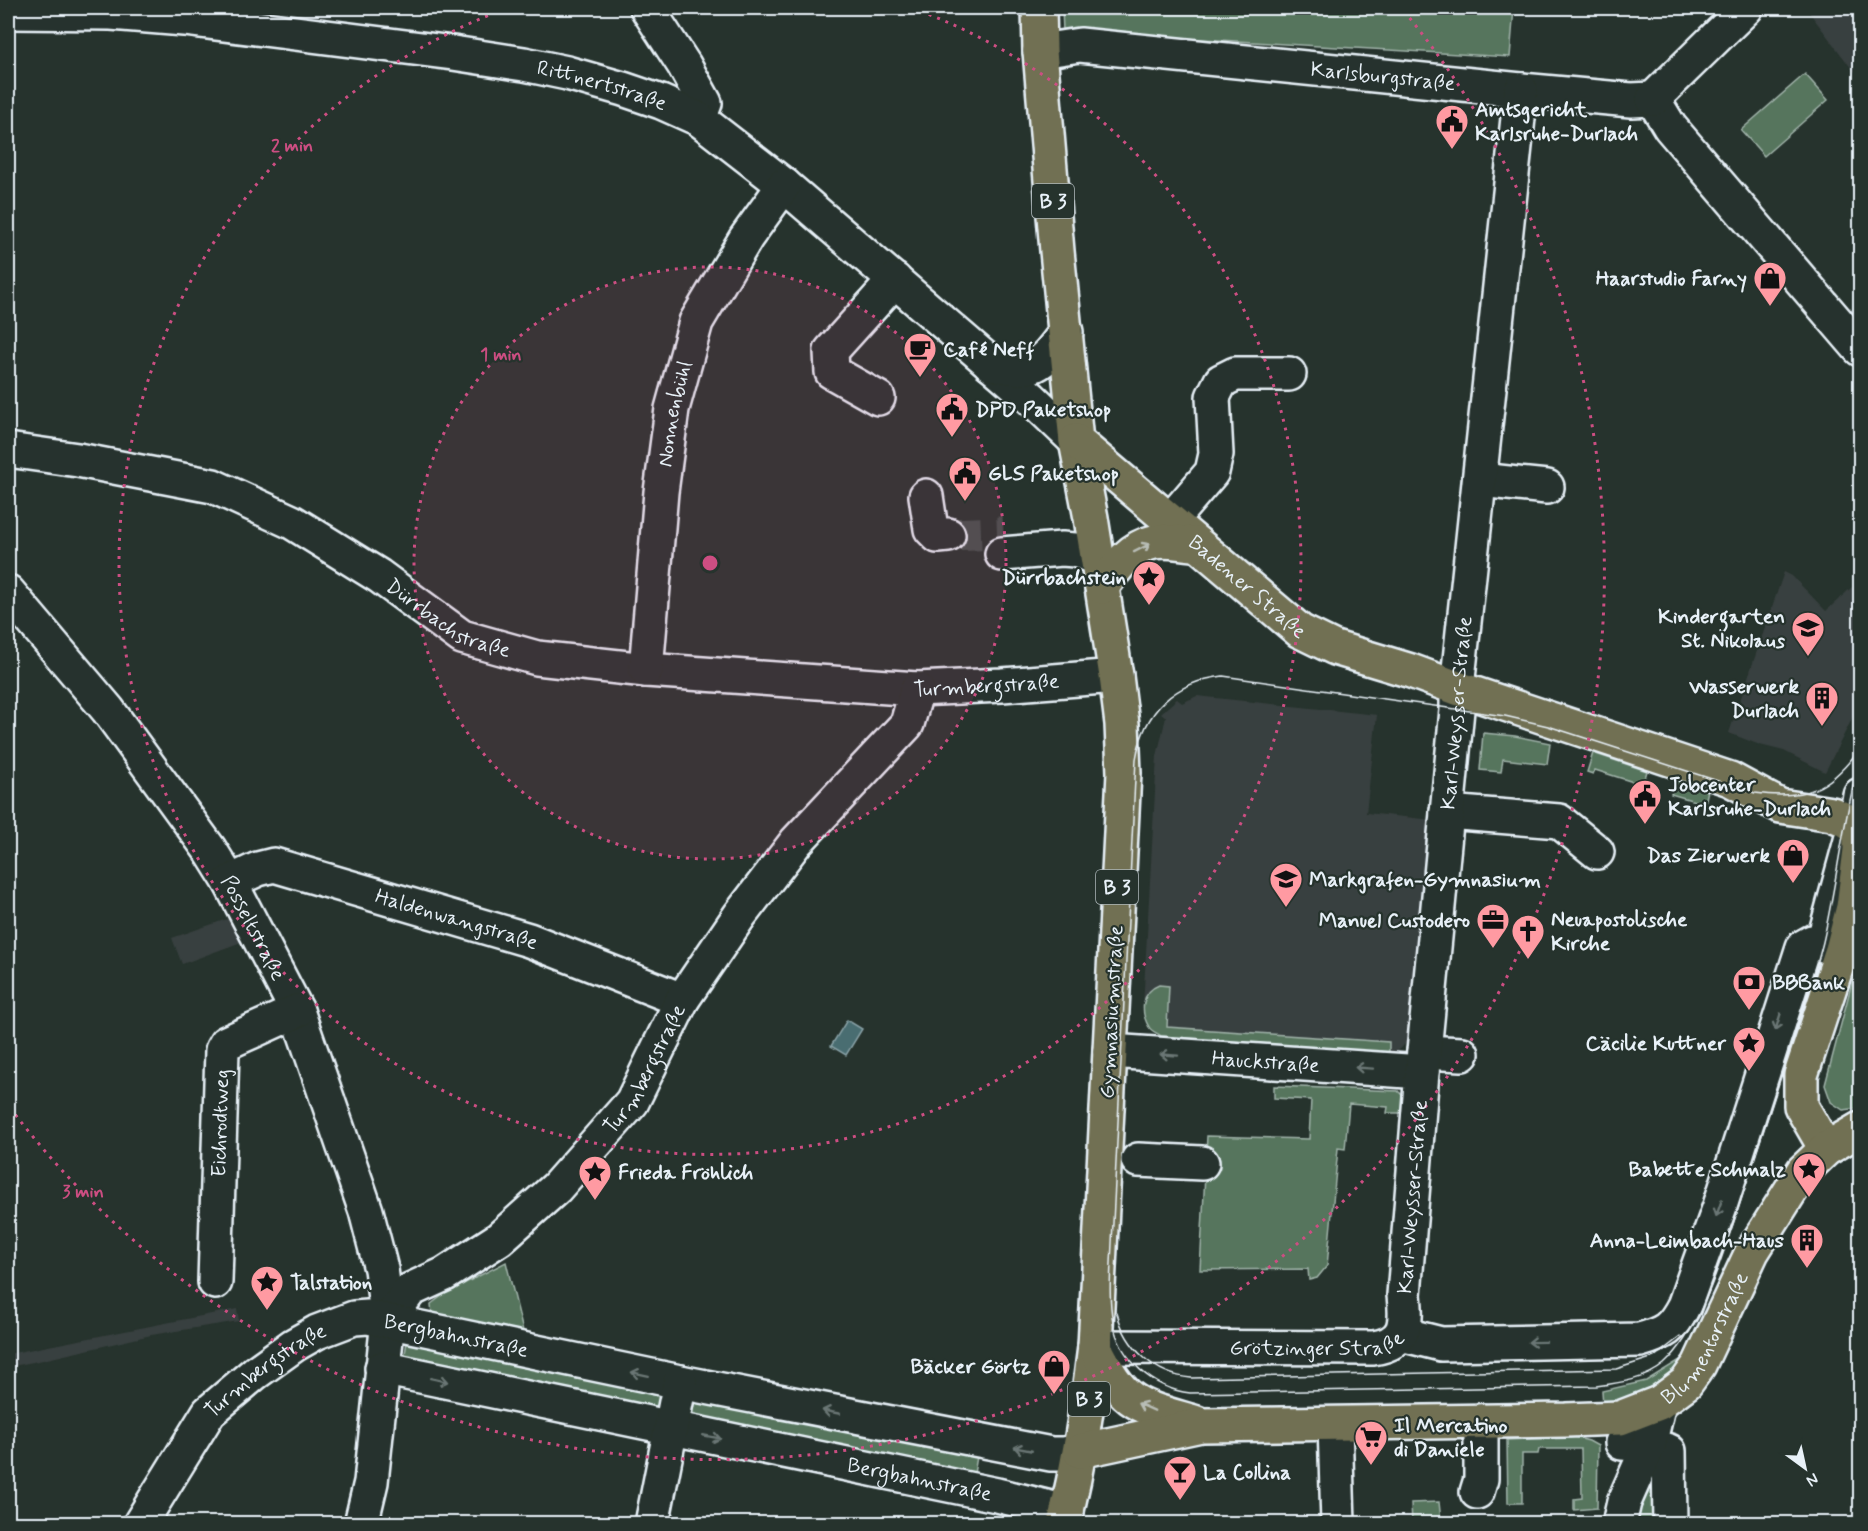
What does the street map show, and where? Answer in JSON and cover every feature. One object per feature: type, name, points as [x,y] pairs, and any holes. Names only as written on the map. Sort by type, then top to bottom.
[{"type":"main road","name":"B 3","points":[[1040,8],[1040,51],[1076,441]]},
{"type":"main road","name":"Badener Straße","points":[[1076,441],[1300,631],[1335,648],[1412,671],[1730,779],[1780,806],[1832,814],[1855,826]]},
{"type":"main road","name":"Gymnasiumstraße","points":[[1065,1518],[1080,1451],[1095,1347],[1124,773],[1122,724],[1116,676],[1076,441]]},
{"type":"main road","points":[[1098,563],[1122,560],[1155,542],[1197,544]]},
{"type":"main road","points":[[1826,1149],[1801,1106],[1801,1075],[1833,947],[1853,907],[1860,850],[1860,837],[1855,826]]},
{"type":"main road","name":"Blumentorstraße","points":[[1630,1436],[1659,1402],[1686,1383],[1699,1365],[1752,1252],[1803,1171],[1826,1149],[1860,1130]]},
{"type":"main road","points":[[1095,1347],[1116,1386],[1129,1398],[1144,1407],[1201,1425]]},
{"type":"main road","points":[[1080,1451],[1201,1425],[1481,1421],[1630,1436]]},
{"type":"street","points":[[647,8],[684,65],[705,103],[699,119]]},
{"type":"street","points":[[1746,8],[1653,99],[1670,127],[1860,349]]},
{"type":"street","name":"Rittnertstraße","points":[[8,12],[111,13],[184,19],[524,64],[623,89],[661,102],[699,119],[784,185],[990,363],[1076,441]]},
{"type":"street","name":"Karlsburgstraße","points":[[1040,51],[1080,45],[1521,90],[1631,100],[1653,99]]},
{"type":"street","name":"Karl-Weysser-Straße","points":[[1401,1334],[1407,1314],[1404,1295],[1457,688],[1521,90]]},
{"type":"street","name":"Nonnenbühl","points":[[646,670],[661,492],[672,409],[696,322],[746,238],[784,185]]},
{"type":"street","points":[[878,398],[832,372],[831,351],[895,280]]},
{"type":"street","points":[[990,363],[1020,369],[1030,367],[1041,362],[1066,332]]},
{"type":"street","points":[[1170,521],[1212,472],[1216,454],[1213,397],[1221,381],[1235,374],[1289,374]]},
{"type":"street","name":"Dürrbachstraße","points":[[8,450],[78,460],[213,486],[292,522],[379,576],[462,637],[537,658],[646,670],[917,689]]},
{"type":"street","points":[[1480,480],[1547,487]]},
{"type":"street","points":[[926,496],[932,529],[938,536],[948,535]]},
{"type":"street","points":[[1050,531],[1072,533],[1098,563],[1075,550],[1002,543],[1050,531]]},
{"type":"street","name":"Posseltstraße","points":[[8,592],[108,710],[210,850],[230,882],[297,1011],[366,1211],[381,1269],[388,1320]]},
{"type":"street","name":"Turmbergstraße","points":[[140,1524],[208,1412],[255,1373],[294,1345],[317,1332],[354,1318],[368,1317],[388,1320],[410,1290],[445,1274],[499,1239],[556,1188],[632,1102],[682,1000],[740,915],[796,842],[907,724],[917,689],[1116,676]]},
{"type":"street","points":[[1855,826],[1860,795]]},
{"type":"street","points":[[1447,812],[1559,821],[1596,852]]},
{"type":"street","name":"Haldenwangstraße","points":[[230,882],[273,865],[529,940],[682,1000]]},
{"type":"street","name":"Grötzinger Straße","points":[[1095,1347],[1373,1348],[1384,1346],[1401,1334],[1441,1344],[1640,1340],[1667,1331],[1677,1321],[1684,1306],[1720,1206],[1796,962],[1803,947],[1812,942],[1833,947]]},
{"type":"street","name":"Eichrodtweg","points":[[215,1282],[222,1050],[226,1043],[297,1011]]},
{"type":"street","name":"Hauckstraße","points":[[1110,1051],[1423,1062],[1462,1054]]},
{"type":"street","points":[[1138,1160],[1202,1163]]},
{"type":"street","points":[[1101,1238],[1111,1277]]},
{"type":"street","name":"Bergbahnstraße","points":[[1065,1518],[997,1495],[382,1368],[388,1320],[680,1382],[1051,1454],[1080,1451]]},
{"type":"street","points":[[361,1524],[371,1482],[382,1368]]},
{"type":"street","points":[[652,1524],[680,1382]]},
{"type":"street","points":[[1478,1492],[1481,1479],[1481,1421]]},
{"type":"street","points":[[1335,1424],[1338,1524]]},
{"type":"street","points":[[1622,1513],[1630,1436],[1670,1451],[1670,1524]]},
{"type":"shaded area","points":[[1806,8],[1860,8],[1860,78],[1849,65]]},
{"type":"shaded area","name":"Kindergarten St. Nikolaus","points":[[1784,572],[1792,576],[1826,611],[1852,587],[1860,595],[1860,703],[1825,772],[1784,751],[1729,733]]},
{"type":"shaded area","name":"Markgrafen-Gymnasium","points":[[1197,696],[1377,715],[1366,813],[1433,820],[1406,1043],[1397,1052],[1161,1036],[1149,1028],[1143,1007],[1157,756],[1166,717],[1161,713],[1177,699],[1182,703]]},
{"type":"shaded area","points":[[230,918],[244,941],[182,964],[172,938]]},
{"type":"shaded area","points":[[237,1309],[239,1321],[151,1335],[8,1367],[8,1354]]},
{"type":"green space","points":[[1062,8],[1514,8],[1510,57],[1063,31]]},
{"type":"green space","points":[[1805,74],[1828,100],[1764,156],[1741,130]]},
{"type":"green space","points":[[1483,733],[1550,743],[1547,764],[1503,759],[1501,772],[1480,770]]},
{"type":"green space","points":[[1593,753],[1647,771],[1643,785],[1595,770],[1593,774],[1587,772]]},
{"type":"green space","points":[[1677,781],[1708,790],[1705,804],[1671,794]]},
{"type":"green space","points":[[1860,952],[1860,1108],[1843,1110],[1831,1102],[1825,1085]]},
{"type":"green space","points":[[1159,985],[1169,986],[1167,1027],[1389,1042],[1389,1053],[1161,1036],[1149,1027],[1143,1009],[1149,992]]},
{"type":"green space","points":[[1274,1086],[1398,1091],[1403,1096],[1401,1113],[1387,1113],[1388,1107],[1349,1104],[1345,1149],[1338,1148],[1327,1266],[1317,1278],[1309,1280],[1308,1269],[1200,1270],[1207,1136],[1309,1139],[1311,1100],[1274,1098]]},
{"type":"green space","points":[[506,1262],[523,1331],[432,1314],[431,1304],[446,1293]]},
{"type":"green space","points":[[408,1337],[661,1391],[661,1411],[403,1364]]},
{"type":"green space","points":[[1683,1358],[1682,1363],[1674,1371],[1656,1385],[1625,1399],[1603,1404],[1602,1391],[1646,1381]]},
{"type":"green space","points":[[691,1397],[978,1451],[973,1479],[693,1423],[684,1405]]},
{"type":"green space","points":[[1574,1437],[1598,1446],[1597,1508],[1574,1510],[1574,1499],[1582,1498],[1581,1449],[1539,1449],[1538,1454],[1522,1454],[1522,1503],[1508,1503],[1507,1440]]},
{"type":"green space","points":[[1656,1457],[1660,1523],[1636,1524],[1645,1488]]},
{"type":"green space","points":[[1439,1502],[1441,1521],[1412,1523],[1411,1503]]},
{"type":"water","points":[[847,1020],[862,1029],[846,1055],[831,1046]]},
{"type":"tunnel","points":[[948,535],[1003,533]]},
{"type":"tram line","points":[[1860,748],[1838,774],[1827,783],[1803,793],[1773,795],[1755,793],[1548,726],[1505,716],[1223,676],[1190,685],[1164,701],[1146,726],[1136,759],[1110,1282],[1113,1322],[1122,1348],[1131,1360],[1151,1379],[1190,1393],[1596,1386],[1640,1377],[1664,1364],[1677,1350],[1700,1312],[1726,1246],[1823,942],[1849,804],[1860,759]]},
{"type":"tram line","points":[[1117,1313],[1127,1338],[1144,1358],[1166,1372],[1191,1378],[1616,1369],[1654,1357],[1680,1337]]},
{"type":"place","name":"Amtsgericht Karlsruhe-Durlach","points":[[1452,150]]},
{"type":"place","name":"Haarstudio Farny","points":[[1770,307]]},
{"type":"place","name":"Café Neff","points":[[920,378]]},
{"type":"place","name":"DPD Paketshop","points":[[952,438]]},
{"type":"place","name":"GLS Paketshop","points":[[965,502]]},
{"type":"place","name":"Dürrbachstein","points":[[1149,606]]},
{"type":"place","name":"Kindergarten St. Nikolaus","points":[[1808,657]]},
{"type":"place","name":"Wasserwerk Durlach","points":[[1822,727]]},
{"type":"place","name":"Jobcenter Karlsruhe-Durlach","points":[[1645,825]]},
{"type":"place","name":"Das Zierwerk","points":[[1793,884]]},
{"type":"place","name":"Markgrafen-Gymnasium","points":[[1286,908]]},
{"type":"place","name":"Manuel Custodero","points":[[1493,949]]},
{"type":"place","name":"Neuapostolische Kirche","points":[[1528,960]]},
{"type":"place","name":"BBBank","points":[[1749,1011]]},
{"type":"place","name":"Cäcilie Kuttner","points":[[1749,1072]]},
{"type":"place","name":"Babette Schmalz","points":[[1809,1198]]},
{"type":"place","name":"Frieda Fröhlich","points":[[595,1201]]},
{"type":"place","name":"Anna-Leimbach-Haus","points":[[1807,1269]]},
{"type":"place","name":"Talstation","points":[[267,1311]]},
{"type":"place","name":"Bäcker Görtz","points":[[1054,1395]]},
{"type":"place","name":"Il Mercatino di Daniele","points":[[1371,1466]]},
{"type":"place","name":"La Collina","points":[[1180,1501]]}]
